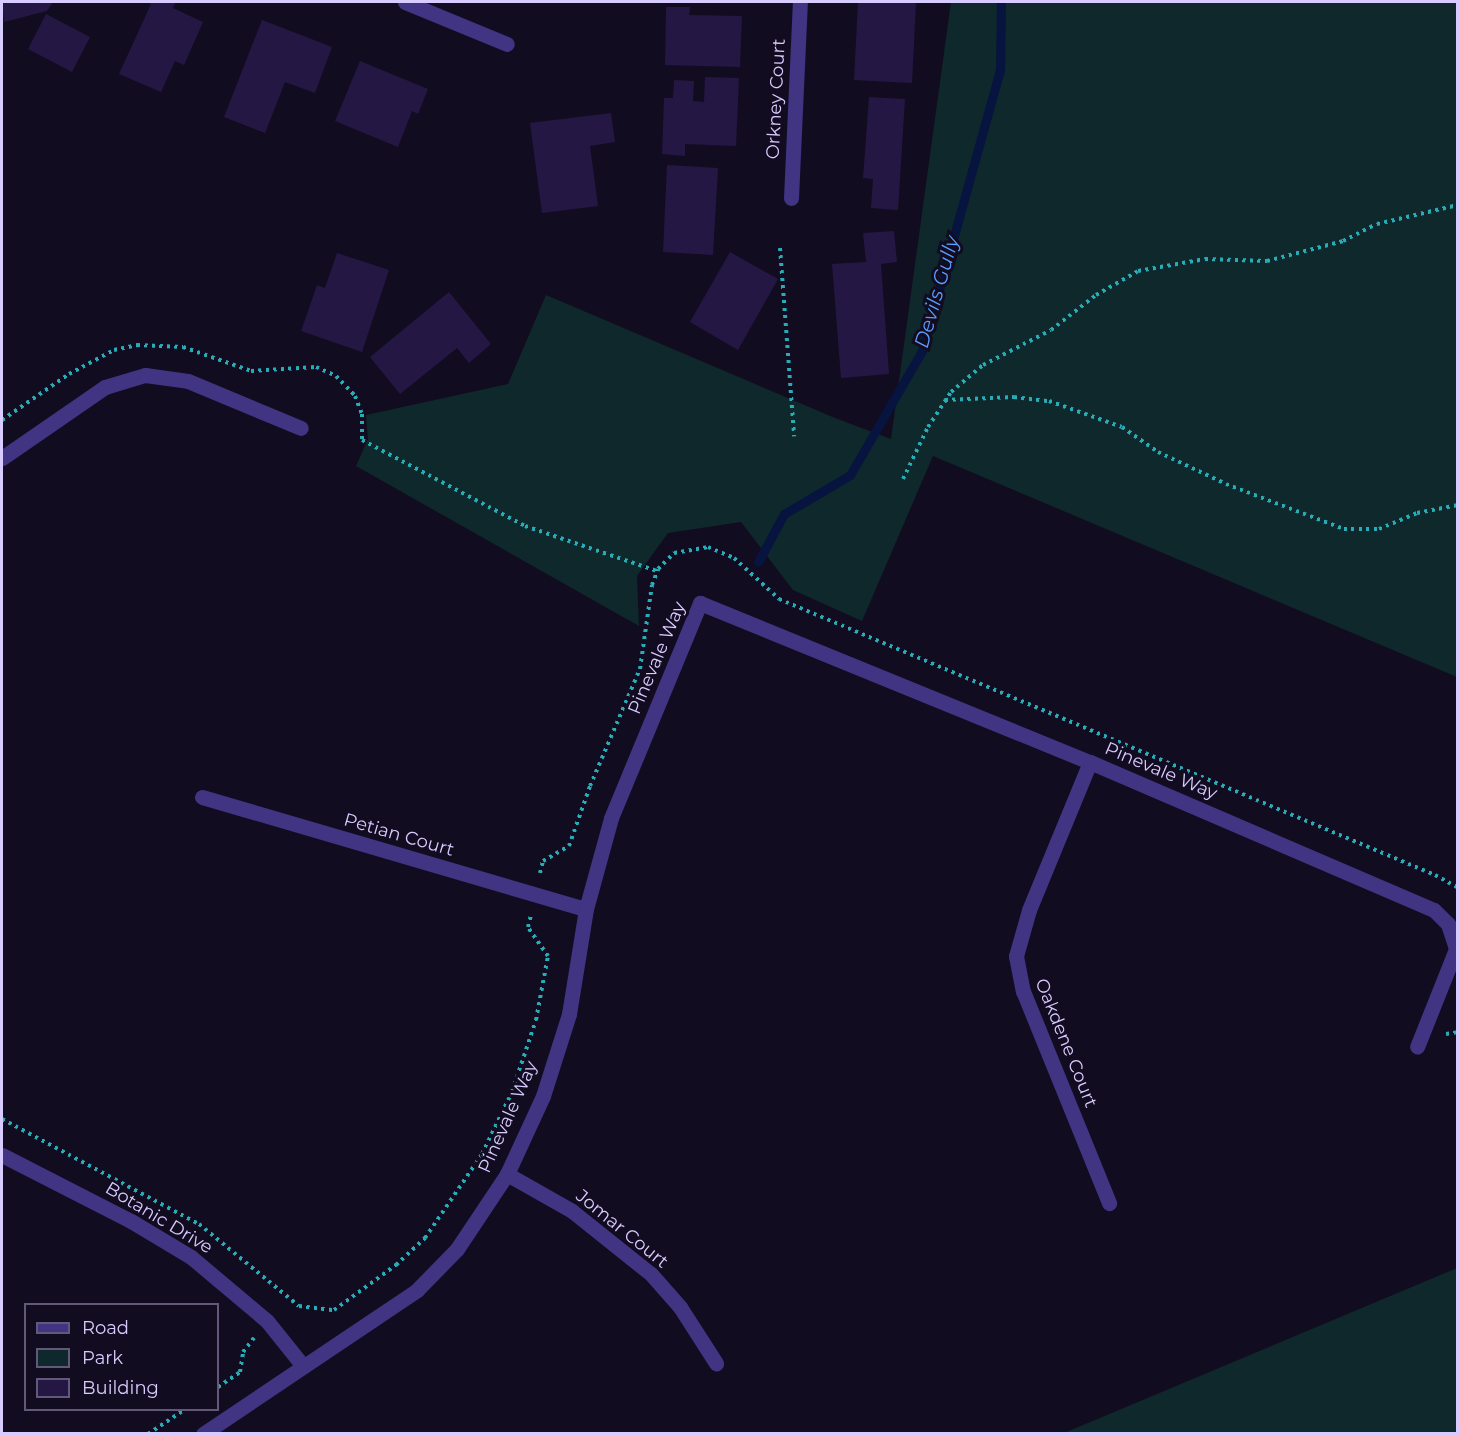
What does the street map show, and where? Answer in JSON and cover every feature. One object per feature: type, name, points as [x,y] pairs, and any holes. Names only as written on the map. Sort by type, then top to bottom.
[{"type":"street","points":[[405,2],[507,44]]},
{"type":"street","name":"Orkney Court","points":[[791,198],[800,2]]},
{"type":"street","points":[[2,458],[105,387],[145,375],[188,381],[301,428]]},
{"type":"street","name":"Pinevale Way","points":[[203,1434],[397,1305],[437,1272],[507,1174],[543,1096],[569,1014],[586,909],[610,818],[700,603],[1090,762],[1440,914],[1454,936],[1453,963],[1417,1047]]},
{"type":"street","name":"Oakdene Court","points":[[1090,762],[1029,910],[1016,956],[1023,991],[1109,1203]]},
{"type":"street","name":"Petian Court","points":[[202,797],[586,909]]},
{"type":"street","name":"Botanic Drive","points":[[2,1155],[131,1221],[191,1257],[267,1321],[303,1366]]},
{"type":"street","name":"Jomar Court","points":[[507,1174],[572,1211],[651,1274],[680,1307],[716,1363]]},
{"type":"path","points":[[903,479],[928,427],[945,400],[983,365],[1051,330],[1096,295],[1138,271],[1205,259],[1267,261],[1343,241],[1377,224],[1456,206]]},
{"type":"path","points":[[780,248],[794,436]]},
{"type":"path","points":[[2,420],[69,374],[114,350],[137,345],[183,347],[251,371],[316,367],[336,376],[355,396],[362,414],[362,440],[525,526],[657,571]]},
{"type":"path","points":[[945,400],[1014,397],[1067,407],[1122,427],[1158,452],[1226,484],[1344,529],[1379,529],[1417,513],[1458,505]]},
{"type":"path","points":[[2,1119],[199,1224],[299,1306],[334,1310],[396,1265],[425,1238],[488,1144],[512,1092],[538,1009],[548,956],[528,927],[543,861],[569,846],[594,776],[640,669],[652,585],[657,571],[674,553],[691,547],[720,550],[778,599],[1424,870],[1458,888]]},
{"type":"path","points":[[148,1434],[182,1411]]},
{"type":"green space","points":[[951,2],[1457,2],[1457,677],[933,456],[862,621],[793,590],[741,522],[668,533],[637,576],[639,626],[356,466],[368,439],[366,415],[508,384],[546,295],[835,418],[891,439]]},
{"type":"green space","points":[[1457,1268],[1457,1433],[1064,1433]]},
{"type":"building","points":[[2,2],[53,2],[47,11],[4,22]]},
{"type":"building","points":[[146,2],[176,2],[173,8],[203,22],[184,65],[175,61],[161,92],[119,74],[151,4]]},
{"type":"building","points":[[858,2],[916,2],[912,83],[854,80]]},
{"type":"building","points":[[666,7],[690,7],[689,15],[742,16],[740,67],[665,65]]},
{"type":"building","points":[[46,14],[90,37],[72,72],[28,49]]},
{"type":"building","points":[[262,20],[332,47],[315,93],[285,82],[265,133],[224,117]]},
{"type":"building","points":[[360,61],[428,89],[418,114],[412,111],[398,147],[335,121]]},
{"type":"building","points":[[705,77],[739,78],[736,146],[685,144],[685,156],[662,154],[664,98],[673,98],[674,80],[694,81],[693,101],[704,102]]},
{"type":"building","points":[[869,97],[905,99],[898,210],[871,208],[873,179],[863,178]]},
{"type":"building","points":[[611,113],[615,142],[590,146],[598,206],[542,213],[530,123]]},
{"type":"building","points":[[667,165],[718,168],[713,255],[663,252]]},
{"type":"building","points":[[894,231],[897,262],[881,264],[889,374],[841,378],[832,264],[866,262],[863,233]]},
{"type":"building","points":[[730,252],[778,279],[738,350],[690,322]]},
{"type":"building","points":[[337,253],[389,270],[362,352],[301,331],[317,285],[325,288]]},
{"type":"building","points":[[449,292],[491,344],[469,363],[457,348],[400,394],[370,357]]},
{"type":"waterway","name":"Devils Gully","points":[[758,562],[784,514],[850,475],[922,351],[1000,70],[1001,2]]}]
